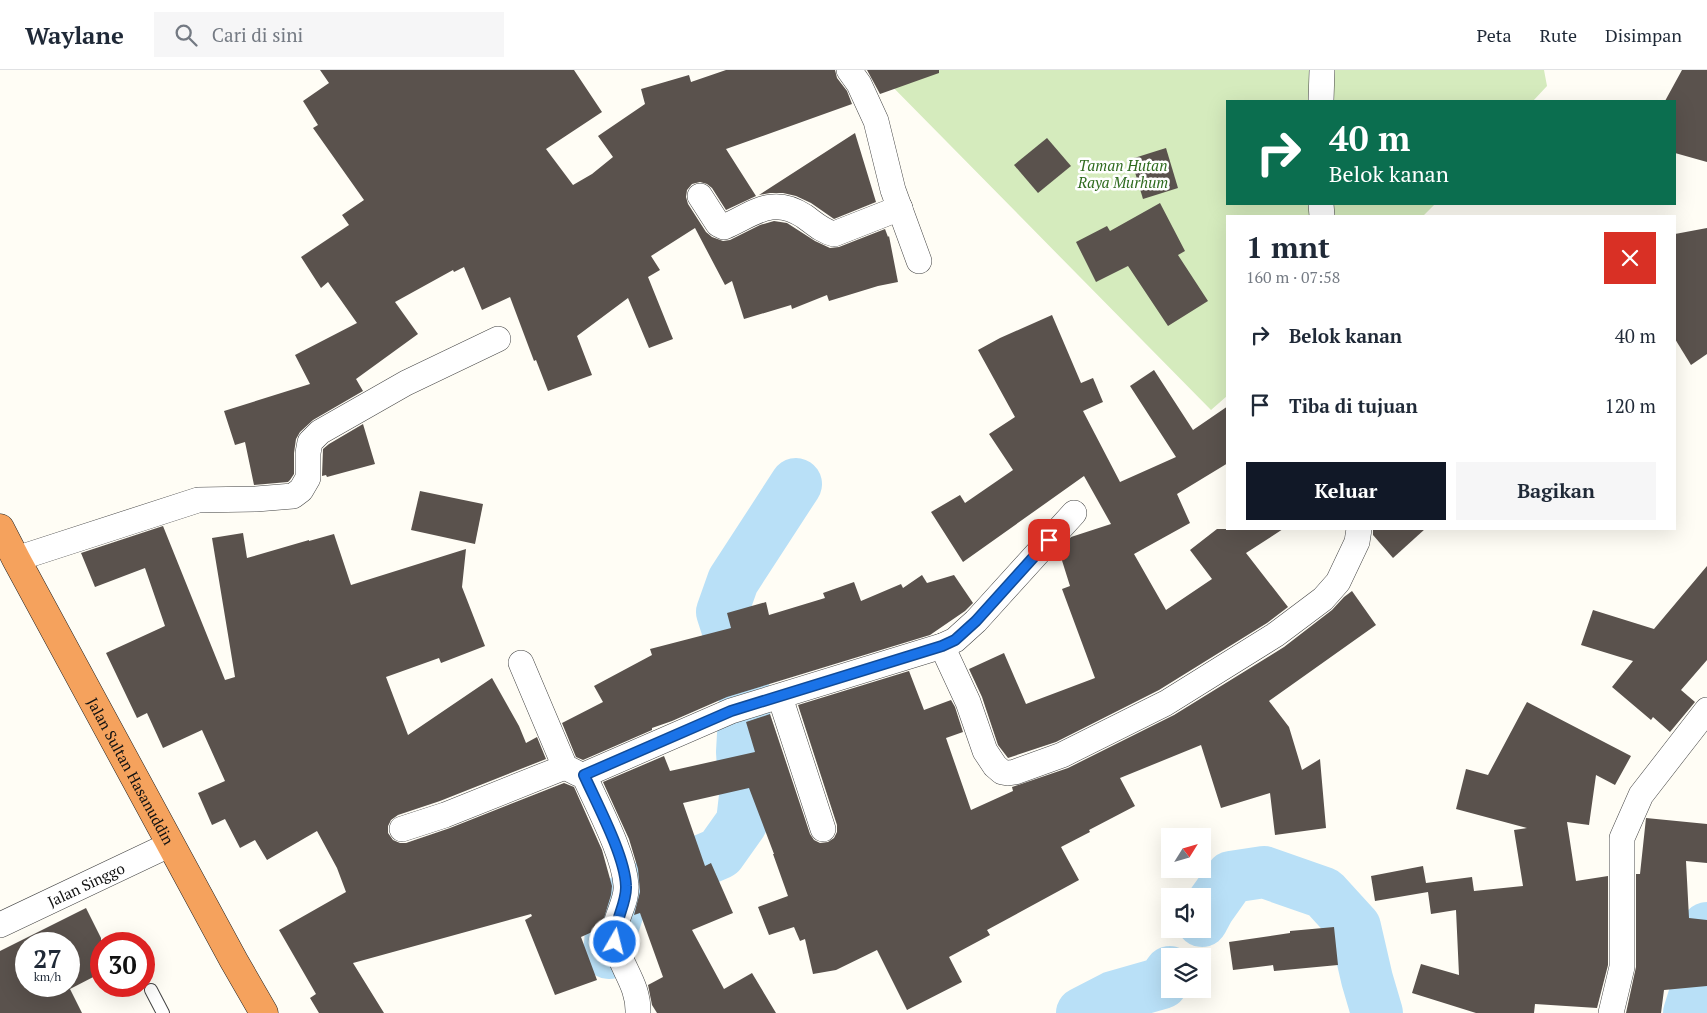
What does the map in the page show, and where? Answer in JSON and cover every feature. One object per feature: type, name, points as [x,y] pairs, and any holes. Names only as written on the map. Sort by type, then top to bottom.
[{"type":"highway","name":"Jalan Sultan Hasanuddin","points":[[0,528],[264,1013]]},
{"type":"street","points":[[849,70],[859,84],[876,121],[887,167],[919,261]]},
{"type":"street","points":[[1321,100],[1322,70]]},
{"type":"street","points":[[700,196],[718,224],[724,227],[769,206],[785,206],[795,210],[821,229],[834,234],[900,208]]},
{"type":"street","points":[[16,559],[198,500],[293,496],[301,490],[308,478],[310,442],[320,432],[406,383],[498,339]]},
{"type":"street","points":[[402,829],[574,771],[741,708],[942,646],[955,640],[976,621],[1074,512]]},
{"type":"street","points":[[942,646],[968,702],[985,751],[995,766],[1002,772],[1015,772],[1062,755],[1166,703],[1275,635],[1323,599],[1338,582],[1357,542],[1358,530]]},
{"type":"street","points":[[521,663],[624,869],[627,888],[614,936],[620,956],[638,995],[638,1013]]},
{"type":"street","points":[[780,697],[823,829]]},
{"type":"street","points":[[1611,1013],[1622,966],[1622,838],[1641,796],[1707,710]]},
{"type":"street","name":"Jalan Singgo","points":[[0,925],[171,844]]},
{"type":"lane","points":[[155,997],[163,1013]]},
{"type":"green space","name":"Taman Hutan Raya Murhum","points":[[876,70],[1544,70],[1547,86],[1534,100],[1226,100],[1226,205],[1434,205],[1424,215],[1226,215],[1226,397],[1211,410]]},
{"type":"building","points":[[320,70],[574,70],[602,112],[546,149],[573,185],[592,174],[613,157],[598,136],[645,104],[641,89],[689,75],[691,82],[726,70],[835,70],[837,78],[847,91],[852,104],[726,149],[756,196],[726,210],[712,188],[700,182],[692,184],[687,190],[688,204],[706,232],[712,237],[723,241],[730,240],[760,225],[774,221],[787,223],[830,248],[839,247],[885,229],[889,236],[898,282],[829,301],[827,295],[792,309],[791,305],[744,319],[732,281],[725,285],[695,228],[651,256],[660,270],[648,277],[673,339],[649,348],[628,298],[577,336],[592,375],[548,391],[536,360],[534,361],[510,297],[482,310],[464,267],[454,272],[453,270],[395,302],[418,334],[356,379],[363,391],[313,420],[300,432],[296,439],[294,453],[294,474],[290,480],[288,482],[254,485],[245,442],[235,445],[224,411],[310,384],[295,355],[357,323],[328,282],[321,288],[301,257],[349,225],[342,215],[364,200],[313,128],[318,125],[303,101],[329,83]]},
{"type":"building","points":[[867,70],[939,70],[939,73],[880,94]]},
{"type":"building","points":[[1682,70],[1707,70],[1707,162],[1676,153],[1676,100],[1666,100]]},
{"type":"building","points":[[855,133],[876,202],[834,219],[811,203],[796,196],[783,193],[759,195]]},
{"type":"building","points":[[1047,138],[1071,166],[1038,193],[1014,165]]},
{"type":"building","points":[[1166,148],[1178,188],[1143,199],[1131,159]]},
{"type":"building","points":[[1160,203],[1185,251],[1178,255],[1208,301],[1168,326],[1128,266],[1096,282],[1076,242],[1107,226],[1110,231]]},
{"type":"building","points":[[1707,228],[1707,354],[1691,365],[1676,341],[1676,234]]},
{"type":"building","points":[[1052,315],[1081,383],[1093,378],[1103,402],[1083,411],[1120,482],[1176,457],[1130,386],[1154,370],[1193,430],[1226,407],[1226,464],[1177,494],[1190,523],[1134,554],[1166,610],[1212,579],[1190,550],[1217,529],[1281,530],[1246,553],[1288,607],[1267,623],[1159,690],[1056,742],[1008,758],[998,745],[982,697],[969,669],[1004,653],[1026,704],[1095,678],[1062,589],[1070,586],[1059,551],[1071,537],[1111,524],[1084,476],[963,562],[931,512],[960,495],[965,503],[1013,470],[989,434],[1015,417],[978,350]]},
{"type":"building","points":[[363,424],[375,464],[327,477],[326,475],[322,476],[323,449]]},
{"type":"building","points":[[420,491],[483,504],[475,544],[411,530]]},
{"type":"building","points":[[163,526],[225,680],[235,677],[212,538],[243,533],[247,558],[334,534],[351,585],[466,549],[462,587],[485,646],[441,663],[439,658],[386,677],[408,735],[492,678],[519,726],[526,743],[537,737],[546,759],[440,801],[398,815],[391,820],[388,826],[388,833],[393,840],[406,843],[450,828],[564,783],[574,787],[602,850],[612,886],[601,928],[581,937],[597,980],[555,995],[525,920],[532,916],[531,914],[353,963],[384,1013],[319,1013],[310,998],[316,994],[279,930],[346,892],[337,868],[317,831],[267,860],[255,840],[240,848],[225,819],[212,825],[198,793],[225,781],[202,730],[163,748],[147,713],[137,718],[106,653],[165,626],[145,568],[95,587],[81,553]]},
{"type":"building","points":[[1373,530],[1424,530],[1393,558],[1373,535]]},
{"type":"building","points":[[1707,566],[1707,660],[1681,690],[1695,702],[1670,732],[1653,717],[1651,720],[1612,687],[1633,661],[1581,645],[1593,610],[1654,629]]},
{"type":"building","points":[[922,575],[927,583],[954,575],[973,603],[965,611],[930,635],[727,697],[652,728],[652,730],[583,760],[576,757],[562,723],[603,702],[594,686],[652,655],[650,649],[731,628],[727,613],[766,602],[769,615],[825,598],[823,593],[854,582],[861,601],[901,584],[903,588]]},
{"type":"building","points":[[1352,591],[1376,625],[1269,701],[1289,727],[1302,770],[1320,759],[1326,828],[1275,835],[1270,793],[1221,808],[1201,745],[1120,778],[1135,806],[1061,847],[1079,880],[987,930],[990,935],[949,957],[962,982],[907,1010],[877,950],[836,970],[813,974],[805,939],[800,941],[794,927],[769,935],[758,907],[788,896],[749,788],[683,803],[705,866],[711,863],[733,913],[692,930],[724,989],[752,973],[776,1013],[657,1013],[652,1005],[648,985],[663,977],[640,913],[634,915],[640,892],[638,869],[629,839],[603,782],[664,756],[670,771],[755,752],[746,722],[770,714],[810,834],[814,840],[820,843],[828,842],[834,838],[837,832],[837,825],[798,705],[909,671],[924,710],[951,700],[955,707],[963,732],[946,738],[971,810],[1013,791],[1012,787],[1068,768],[1174,715],[1284,647],[1332,610]]},
{"type":"building","points":[[1527,702],[1631,756],[1615,785],[1596,775],[1589,825],[1567,822],[1576,881],[1608,876],[1608,965],[1597,1008],[1535,1004],[1534,1013],[1476,1013],[1412,993],[1421,964],[1459,975],[1456,910],[1431,914],[1428,892],[1375,901],[1371,876],[1423,866],[1426,883],[1472,877],[1474,891],[1523,886],[1514,830],[1527,828],[1456,809],[1466,769],[1488,775]]},
{"type":"building","points":[[1646,818],[1707,824],[1707,863],[1686,861],[1689,918],[1707,920],[1707,986],[1664,990],[1661,1013],[1626,1013],[1636,967],[1636,874],[1640,874]]},
{"type":"building","points":[[86,908],[98,932],[90,932],[90,979],[80,984],[80,932],[38,932]]},
{"type":"building","points":[[1334,927],[1338,965],[1274,971],[1273,965],[1233,970],[1229,942],[1290,933],[1290,931]]},
{"type":"building","points":[[15,944],[15,997],[74,997],[82,1013],[0,1013],[0,951]]},
{"type":"waterway","points":[[609,953],[611,933],[621,902],[655,881],[720,853],[742,822],[745,796],[742,752],[745,698],[739,665],[722,612],[733,581],[796,484]]},
{"type":"waterway","points":[[1211,905],[1231,877],[1264,872],[1324,893],[1355,927],[1377,1013]]},
{"type":"waterway","points":[[1689,1013],[1699,981],[1707,928]]},
{"type":"waterway","points":[[1082,1013],[1113,997],[1161,983]]},
{"type":"route","points":[[615,942],[614,936],[627,888],[624,869],[584,775],[731,711],[942,646],[955,640],[976,621],[1049,540]]}]
